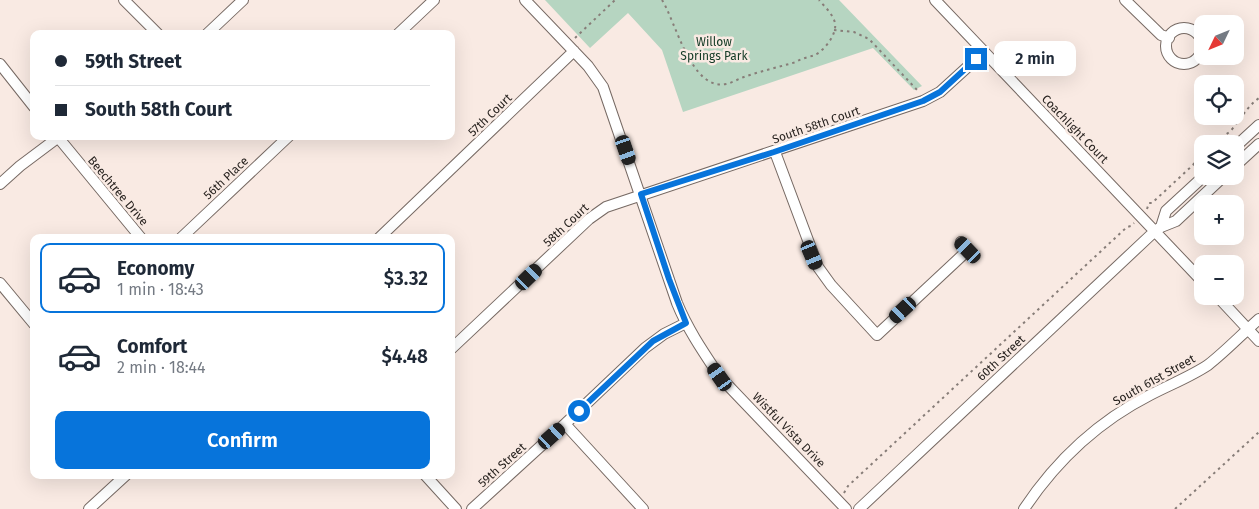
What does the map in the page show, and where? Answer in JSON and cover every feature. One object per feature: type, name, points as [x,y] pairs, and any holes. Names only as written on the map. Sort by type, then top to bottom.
[{"type":"street","points":[[124,0],[154,30]]},
{"type":"street","points":[[211,30],[243,0]]},
{"type":"street","points":[[402,30],[434,0]]},
{"type":"street","name":"Wistful Vista Drive","points":[[525,0],[595,74],[603,87],[686,323],[720,377],[846,509]]},
{"type":"street","name":"Coachlight Court","points":[[935,0],[1158,229],[1194,272]]},
{"type":"street","points":[[1125,0],[1162,35],[1169,38]]},
{"type":"street","name":"57th Court","points":[[383,234],[571,48]]},
{"type":"street","name":"South 58th Court","points":[[641,194],[774,152],[923,101],[940,92],[984,52]]},
{"type":"street","points":[[0,64],[30,102]]},
{"type":"street","points":[[1244,139],[1259,125]]},
{"type":"street","points":[[0,184],[54,140]]},
{"type":"street","name":"Beechtree Drive","points":[[60,140],[138,234]]},
{"type":"street","name":"56th Place","points":[[185,234],[285,140]]},
{"type":"street","points":[[1244,158],[1259,144]]},
{"type":"street","points":[[774,152],[818,267],[831,286],[877,335],[968,250],[961,242]]},
{"type":"street","name":"60th Street","points":[[1158,229],[1166,211],[1194,185]]},
{"type":"street","name":"60th Street","points":[[858,509],[1158,229],[1176,222],[1215,185]]},
{"type":"street","name":"58th Court","points":[[455,345],[595,215],[606,207],[641,194]]},
{"type":"street","points":[[0,283],[30,319]]},
{"type":"street","points":[[1225,305],[1259,341]]},
{"type":"street","name":"South 61st Street","points":[[1024,509],[1063,460],[1097,429],[1150,395],[1192,375],[1208,365],[1259,319]]},
{"type":"street","name":"59th Street","points":[[472,509],[645,348],[664,334],[686,323]]},
{"type":"street","points":[[565,424],[643,509]]},
{"type":"street","points":[[89,509],[122,479]]},
{"type":"street","points":[[429,479],[456,509]]},
{"type":"path","points":[[571,48],[616,0]]},
{"type":"path","points":[[662,0],[692,65],[705,80],[718,84],[726,84],[816,54],[828,44],[834,30],[834,21],[819,0]]},
{"type":"path","points":[[834,30],[862,35],[874,43],[919,91],[923,101]]},
{"type":"path","points":[[1224,135],[1232,129],[1250,105],[1259,98]]},
{"type":"path","points":[[1149,207],[1149,204],[1194,163]]},
{"type":"path","points":[[845,492],[848,486],[1131,226]]},
{"type":"path","points":[[1175,509],[1259,432]]},
{"type":"green space","name":"Willow Springs Park","points":[[545,0],[839,0],[922,86],[914,90],[873,48],[683,112],[662,50],[628,13],[590,48]]},
{"type":"route","points":[[579,411],[653,341],[686,323],[677,303],[641,194],[774,152],[923,101],[940,92],[976,59]]}]
